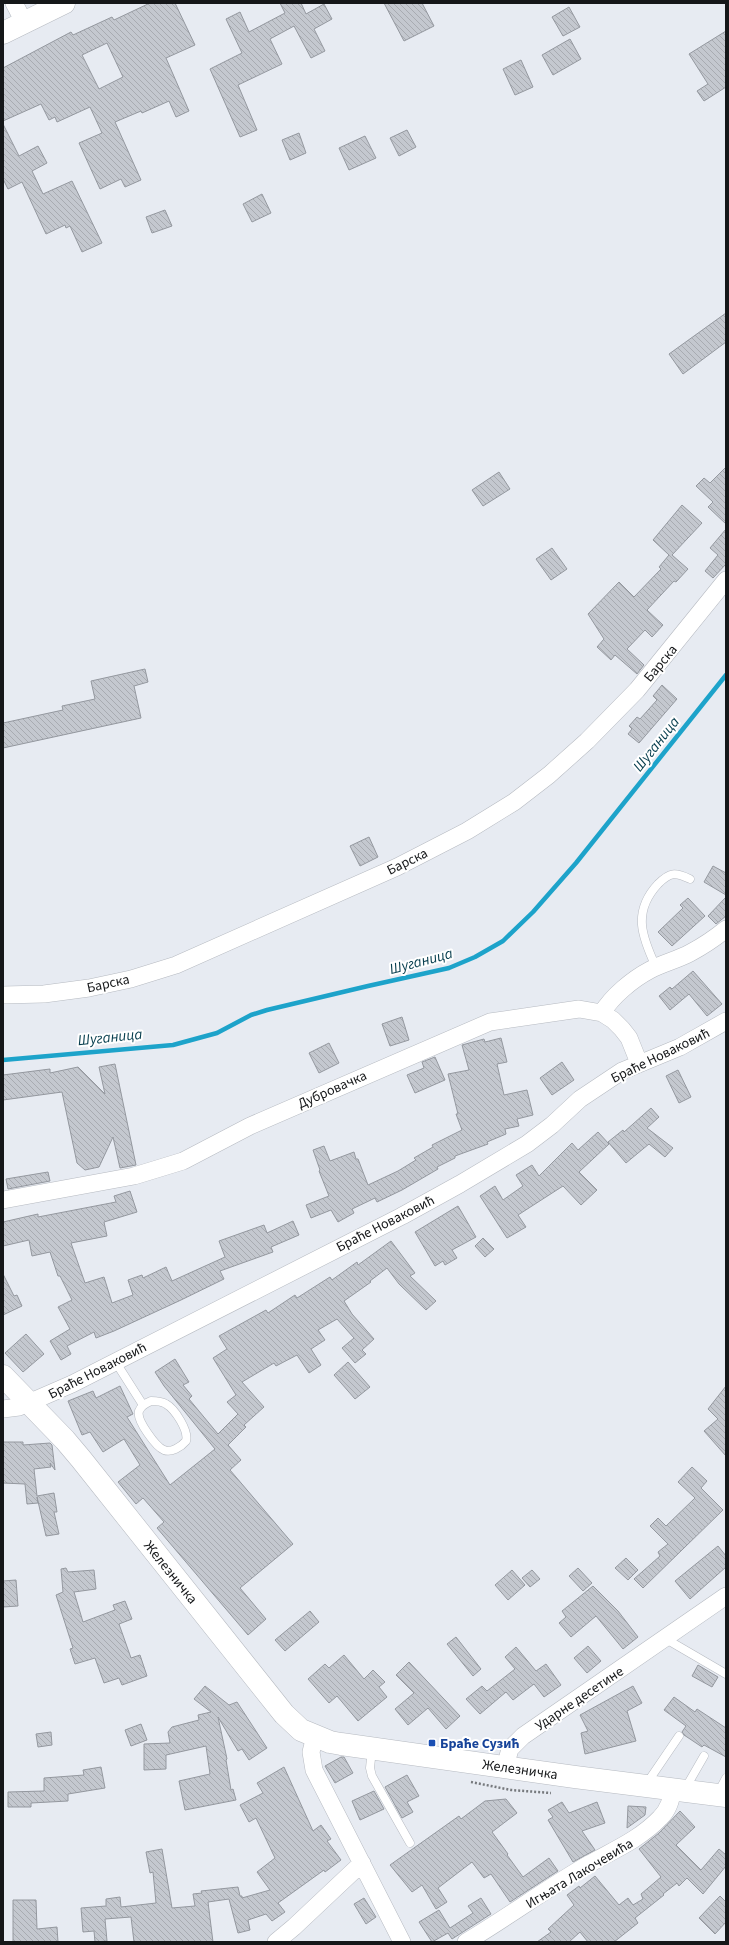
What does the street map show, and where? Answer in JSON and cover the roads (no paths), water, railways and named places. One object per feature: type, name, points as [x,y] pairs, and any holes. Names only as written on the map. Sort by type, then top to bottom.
[{"type":"main road","points":[[3,33],[64,3]]},
{"type":"main road","name":"Железничка","points":[[3,1376],[81,1459],[275,1704],[301,1730],[330,1742],[505,1767],[679,1789],[723,1789]]},
{"type":"street","points":[[14,3],[24,22]]},
{"type":"street","name":"Барска","points":[[3,995],[44,994],[89,988],[131,979],[176,965],[397,866],[467,831],[514,802],[549,775],[587,741],[637,690],[726,580]]},
{"type":"street","points":[[602,1013],[615,997],[638,978],[656,967],[689,954],[706,944],[726,928]]},
{"type":"street","name":"Дубровачка","points":[[3,1200],[134,1176],[183,1161],[250,1126],[490,1022],[543,1013],[579,1010],[602,1013],[613,1020],[629,1038],[640,1063]]},
{"type":"street","name":"Браће Новаковић","points":[[3,1409],[19,1407],[72,1384],[402,1216],[460,1184],[527,1144],[552,1125],[580,1099],[622,1071],[686,1045],[726,1021]]},
{"type":"street","name":"Ударне десетине","points":[[505,1767],[510,1749],[523,1736],[666,1639],[726,1596]]},
{"type":"street","points":[[315,1736],[311,1752],[314,1770],[402,1942]]},
{"type":"street","name":"Игњата Лакочевића","points":[[466,1942],[577,1872],[648,1830],[666,1812],[679,1789]]},
{"type":"street","points":[[276,1942],[362,1863]]},
{"type":"lane","points":[[656,967],[645,940],[642,928],[644,905],[650,893],[665,876],[679,874],[690,879]]},
{"type":"lane","points":[[115,1361],[144,1405]]},
{"type":"lane","points":[[156,1401],[169,1406],[185,1427],[187,1438],[184,1443],[172,1451],[165,1451],[161,1449],[139,1419],[139,1411],[144,1405],[156,1401]]},
{"type":"lane","points":[[666,1639],[726,1674]]},
{"type":"lane","points":[[646,1785],[679,1736]]},
{"type":"lane","points":[[373,1748],[370,1757],[372,1776],[410,1843]]},
{"type":"lane","points":[[679,1789],[704,1756]]},
{"type":"waterway","name":"Шуганица","points":[[3,1060],[173,1045],[217,1033],[251,1015],[267,1010],[449,968],[475,957],[503,941],[533,912],[576,863],[726,675]]},
{"type":"place","name":"Браће Сузић","points":[[432,1743]]}]
